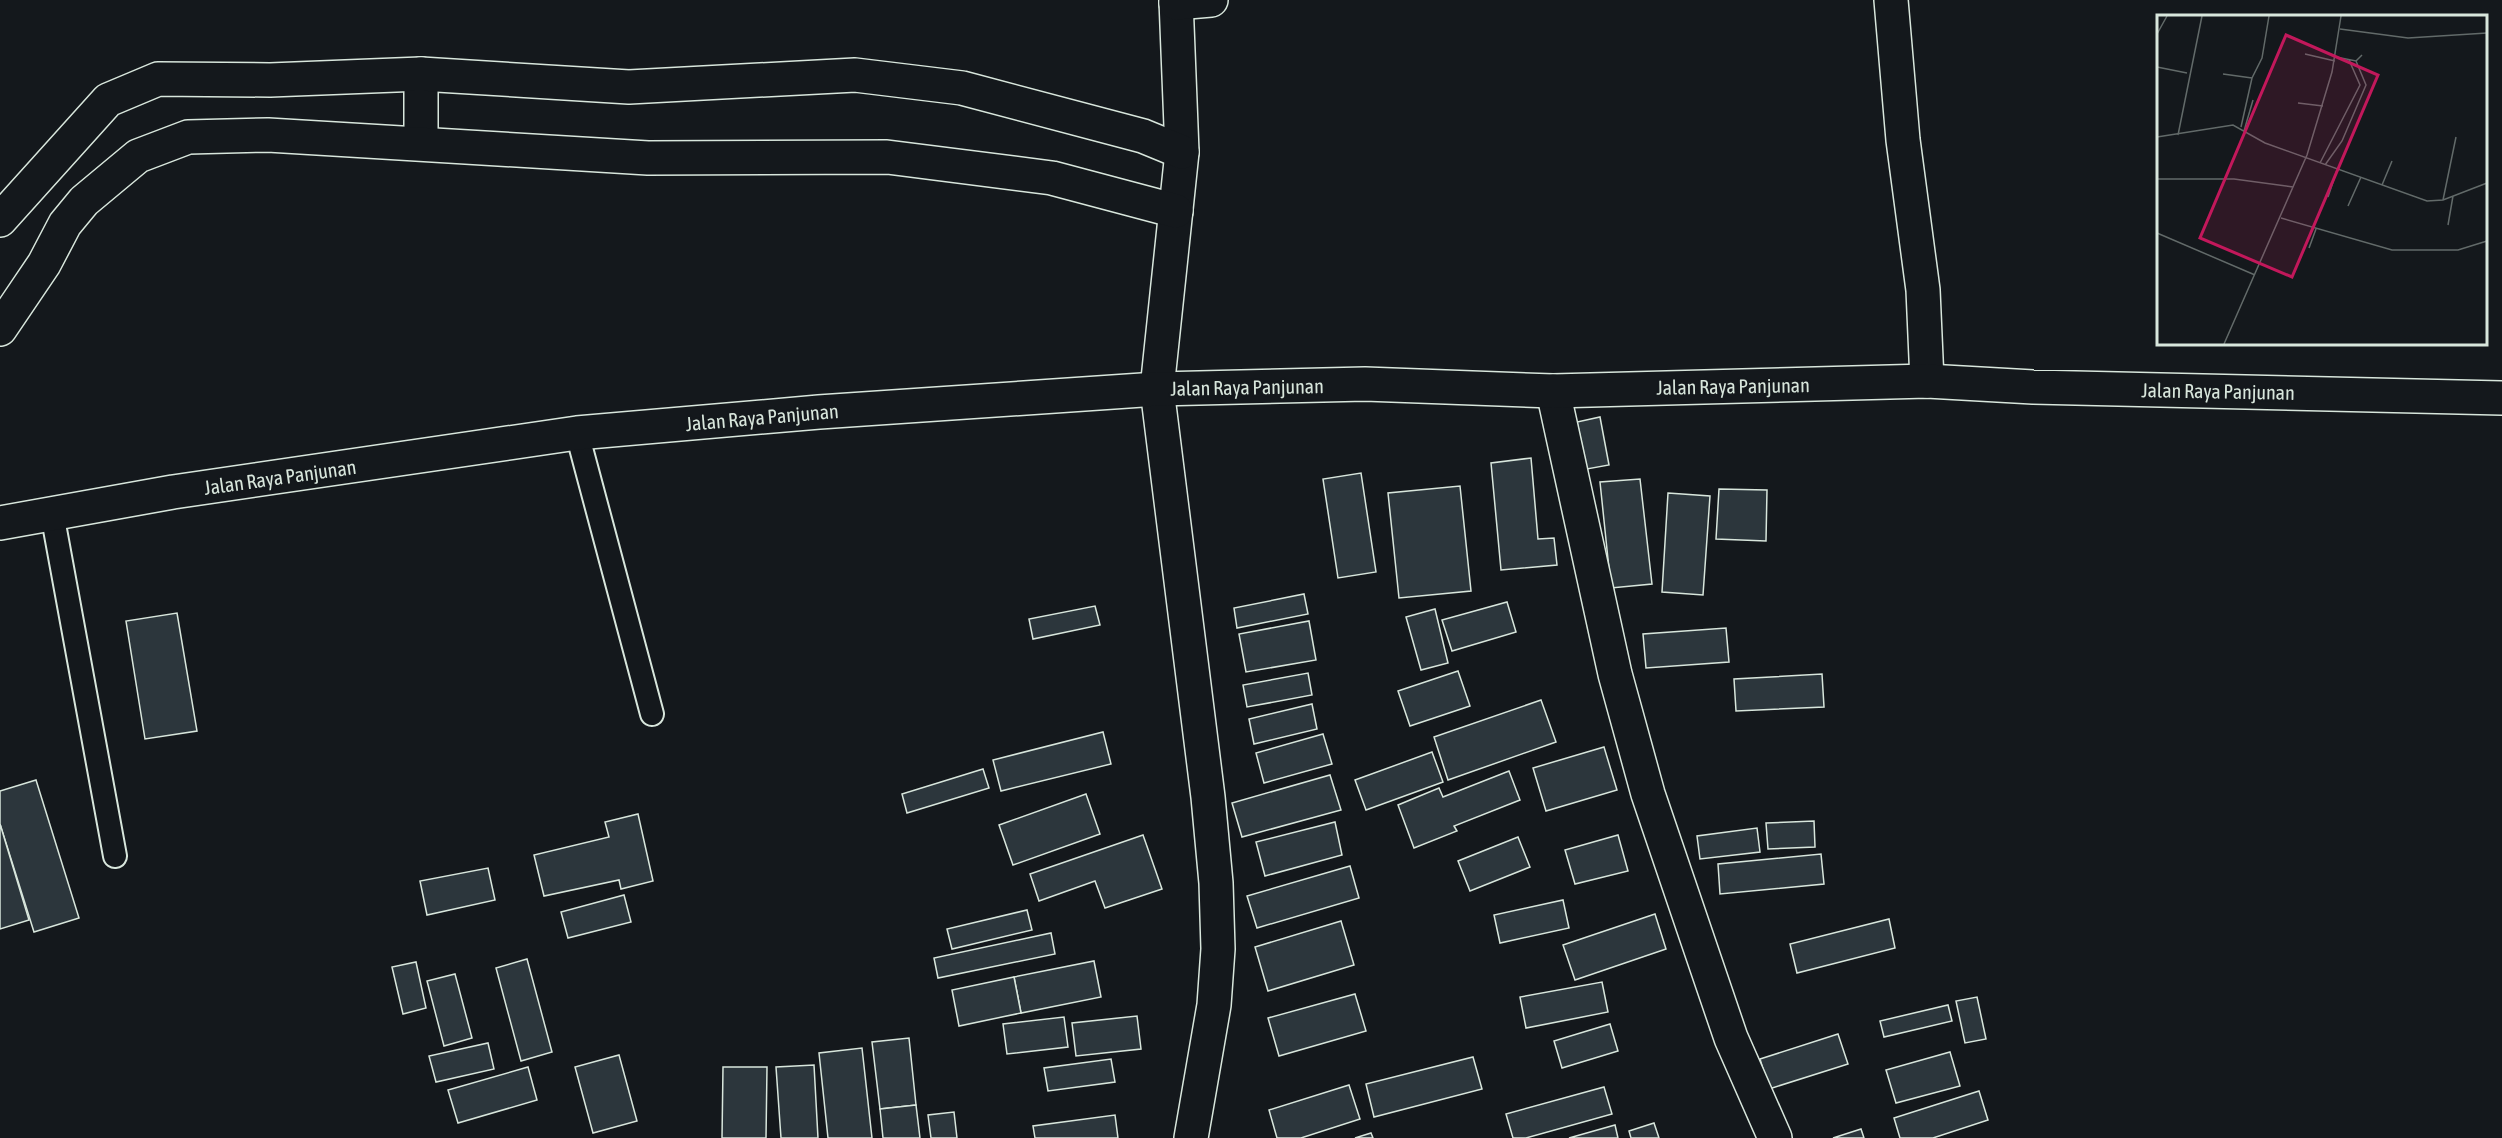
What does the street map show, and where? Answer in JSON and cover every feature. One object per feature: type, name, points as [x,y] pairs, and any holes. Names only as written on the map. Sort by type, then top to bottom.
[{"type":"street","points":[[1191,1138],[1214,1005],[1218,950],[1216,883],[1157,389],[1181,158],[1176,1],[1211,0]]},
{"type":"street","points":[[1892,0],[1903,140],[1923,290],[1927,381]]},
{"type":"street","points":[[0,220],[108,100],[158,79],[629,87],[855,75],[962,88],[1143,136],[1181,158]]},
{"type":"street","points":[[421,83],[421,136]]},
{"type":"street","points":[[0,329],[78,209],[138,156],[188,137],[216,135],[421,136],[648,158],[887,157],[1052,178],[1177,205]]},
{"type":"street","name":"Jalan Raya Panjunan","points":[[0,522],[173,492],[577,433],[1157,389],[1365,384],[1553,391],[1927,381],[2033,387],[2502,398]]},
{"type":"street","points":[[1553,391],[1615,674],[1648,794],[1731,1038],[1775,1138]]},
{"type":"lane","points":[[577,433],[652,714]]},
{"type":"lane","points":[[52,513],[115,856]]},
{"type":"building","points":[[1600,417],[1609,465],[1587,469],[1577,422]]},
{"type":"building","points":[[1531,458],[1538,539],[1554,538],[1557,565],[1501,570],[1491,463]]},
{"type":"building","points":[[1361,473],[1376,572],[1338,578],[1323,479]]},
{"type":"building","points":[[1640,479],[1652,584],[1611,588],[1600,482]]},
{"type":"building","points":[[1460,486],[1471,591],[1399,598],[1388,493]]},
{"type":"building","points":[[1719,489],[1767,490],[1766,541],[1716,539]]},
{"type":"building","points":[[1668,493],[1710,496],[1703,595],[1662,592]]},
{"type":"building","points":[[1304,594],[1308,614],[1237,628],[1234,608]]},
{"type":"building","points":[[1507,602],[1516,632],[1452,651],[1442,620]]},
{"type":"building","points":[[1095,606],[1100,625],[1033,639],[1029,619]]},
{"type":"building","points":[[1435,609],[1448,663],[1421,670],[1406,617]]},
{"type":"building","points":[[177,613],[197,731],[145,739],[126,621]]},
{"type":"building","points":[[1309,621],[1316,660],[1246,672],[1239,634]]},
{"type":"building","points":[[1726,628],[1729,662],[1646,668],[1643,634]]},
{"type":"building","points":[[1458,671],[1470,706],[1410,726],[1398,691]]},
{"type":"building","points":[[1308,673],[1312,695],[1247,707],[1243,685]]},
{"type":"building","points":[[1822,674],[1824,707],[1736,711],[1734,679]]},
{"type":"building","points":[[1541,700],[1556,742],[1448,780],[1434,737]]},
{"type":"building","points":[[1312,704],[1317,729],[1254,744],[1249,719]]},
{"type":"building","points":[[1103,732],[1111,764],[1001,791],[993,760]]},
{"type":"building","points":[[1323,734],[1332,764],[1264,783],[1256,753]]},
{"type":"building","points":[[1604,747],[1617,790],[1546,811],[1533,768]]},
{"type":"building","points":[[1432,752],[1443,782],[1366,810],[1355,780]]},
{"type":"building","points":[[983,769],[989,788],[907,813],[902,794]]},
{"type":"building","points":[[1509,771],[1520,800],[1454,826],[1457,831],[1414,848],[1398,805],[1439,788],[1443,797]]},
{"type":"building","points":[[1330,775],[1341,810],[1242,837],[1232,803]]},
{"type":"building","points":[[36,780],[79,918],[34,932],[0,824],[0,791]]},
{"type":"building","points":[[1086,794],[1100,834],[1013,865],[999,825]]},
{"type":"building","points":[[638,814],[653,881],[621,889],[619,880],[544,896],[534,855],[609,837],[605,822]]},
{"type":"building","points":[[1814,821],[1815,847],[1768,849],[1766,823]]},
{"type":"building","points":[[1335,822],[1342,855],[1265,876],[1256,842]]},
{"type":"building","points":[[0,824],[29,920],[0,929]]},
{"type":"building","points":[[1757,828],[1760,852],[1700,859],[1697,836]]},
{"type":"building","points":[[1143,835],[1162,889],[1105,908],[1095,881],[1039,901],[1030,874]]},
{"type":"building","points":[[1618,835],[1628,871],[1575,884],[1565,850]]},
{"type":"building","points":[[1518,837],[1530,867],[1470,891],[1458,861]]},
{"type":"building","points":[[1821,854],[1824,884],[1720,894],[1718,864]]},
{"type":"building","points":[[1350,866],[1359,898],[1257,928],[1247,896]]},
{"type":"building","points":[[488,868],[495,900],[427,915],[420,881]]},
{"type":"building","points":[[624,895],[631,922],[568,938],[561,912]]},
{"type":"building","points":[[1563,900],[1569,928],[1500,943],[1494,915]]},
{"type":"building","points":[[1027,910],[1032,930],[952,949],[947,929]]},
{"type":"building","points":[[1655,914],[1666,949],[1575,980],[1563,945]]},
{"type":"building","points":[[1889,919],[1895,948],[1797,973],[1790,944]]},
{"type":"building","points":[[1341,921],[1354,965],[1268,991],[1255,947]]},
{"type":"building","points":[[1051,933],[1055,954],[938,978],[934,958]]},
{"type":"building","points":[[527,959],[552,1052],[521,1061],[496,968]]},
{"type":"building","points":[[1094,961],[1101,997],[1021,1013],[1014,977]]},
{"type":"building","points":[[416,962],[426,1008],[403,1014],[392,967]]},
{"type":"building","points":[[455,974],[472,1038],[444,1046],[427,981]]},
{"type":"building","points":[[1014,977],[1021,1013],[959,1026],[952,990]]},
{"type":"building","points":[[1602,982],[1608,1012],[1526,1028],[1520,997]]},
{"type":"building","points":[[1355,994],[1366,1031],[1279,1056],[1268,1018]]},
{"type":"building","points":[[1977,997],[1986,1039],[1965,1043],[1956,1001]]},
{"type":"building","points":[[1948,1005],[1952,1021],[1884,1037],[1880,1021]]},
{"type":"building","points":[[1137,1016],[1141,1049],[1076,1056],[1072,1023]]},
{"type":"building","points":[[1064,1017],[1068,1047],[1007,1054],[1003,1024]]},
{"type":"building","points":[[1610,1024],[1618,1051],[1562,1068],[1554,1041]]},
{"type":"building","points":[[1838,1034],[1848,1064],[1769,1089],[1760,1059]]},
{"type":"building","points":[[909,1038],[916,1105],[880,1109],[872,1042]]},
{"type":"building","points":[[488,1043],[494,1069],[436,1082],[429,1056]]},
{"type":"building","points":[[862,1048],[872,1138],[828,1138],[819,1053]]},
{"type":"building","points":[[1950,1052],[1960,1086],[1896,1103],[1886,1070]]},
{"type":"building","points":[[619,1055],[637,1121],[593,1133],[575,1067]]},
{"type":"building","points":[[1473,1057],[1482,1089],[1374,1117],[1366,1084]]},
{"type":"building","points":[[1111,1059],[1115,1082],[1048,1091],[1044,1068]]},
{"type":"building","points":[[814,1065],[818,1138],[781,1138],[776,1067]]},
{"type":"building","points":[[528,1067],[537,1100],[458,1123],[448,1090]]},
{"type":"building","points":[[723,1067],[767,1067],[766,1138],[722,1138]]},
{"type":"building","points":[[1349,1085],[1360,1119],[1301,1138],[1277,1138],[1269,1110]]},
{"type":"building","points":[[1604,1087],[1612,1114],[1526,1138],[1513,1138],[1506,1114]]},
{"type":"building","points":[[1979,1091],[1988,1120],[1933,1138],[1900,1138],[1894,1118]]},
{"type":"building","points":[[916,1105],[920,1138],[883,1138],[880,1109]]},
{"type":"building","points":[[954,1112],[957,1138],[931,1138],[928,1115]]},
{"type":"building","points":[[1115,1115],[1118,1138],[1035,1138],[1033,1126]]},
{"type":"building","points":[[1654,1123],[1659,1138],[1631,1138],[1629,1131]]},
{"type":"building","points":[[1615,1125],[1618,1138],[1569,1138]]},
{"type":"building","points":[[1861,1129],[1864,1138],[1833,1138]]},
{"type":"building","points":[[1371,1133],[1373,1138],[1355,1138]]}]
